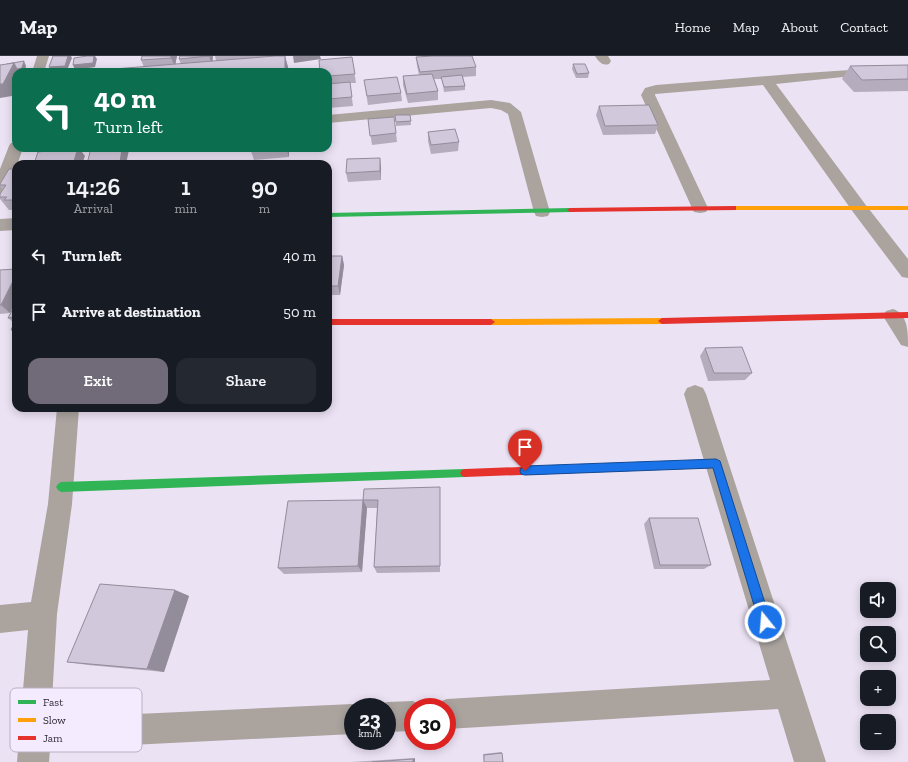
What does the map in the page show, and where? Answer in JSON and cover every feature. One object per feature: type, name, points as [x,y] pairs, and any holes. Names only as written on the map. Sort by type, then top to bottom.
[{"type":"street","points":[[39,68],[43,56]]},
{"type":"street","points":[[700,208],[648,95],[650,91],[656,89],[767,81],[843,73],[908,71]]},
{"type":"street","points":[[767,81],[859,208],[908,272]]},
{"type":"street","points":[[332,119],[491,104],[505,106],[514,112],[542,212]]},
{"type":"street","points":[[0,191],[12,161]]},
{"type":"street","points":[[332,215],[700,208],[908,208]]},
{"type":"street","points":[[0,225],[12,224]]},
{"type":"street","points":[[332,322],[692,321],[900,315],[908,339]]},
{"type":"street","points":[[695,394],[787,694],[810,762]]},
{"type":"street","points":[[38,688],[43,614],[60,504],[68,412]]},
{"type":"street","points":[[61,487],[716,464]]},
{"type":"street","points":[[0,619],[43,614]]},
{"type":"street","points":[[456,713],[787,694]]},
{"type":"street","points":[[142,738],[344,720]]},
{"type":"building","points":[[53,56],[68,56],[65,66],[49,67]]},
{"type":"building","points":[[94,56],[93,63],[73,65],[74,58]]},
{"type":"building","points":[[142,56],[171,56],[171,58],[141,60]]},
{"type":"building","points":[[180,56],[209,56],[179,59]]},
{"type":"building","points":[[275,56],[285,56],[285,68],[126,68]]},
{"type":"building","points":[[472,56],[476,67],[420,72],[416,57]]},
{"type":"building","points":[[352,57],[355,74],[332,76],[332,68],[320,68],[319,60]]},
{"type":"building","points":[[24,61],[22,68],[16,68],[14,63],[7,64]]},
{"type":"building","points":[[14,63],[3,84],[0,84],[0,65]]},
{"type":"building","points":[[573,64],[585,64],[589,73],[577,74]]},
{"type":"building","points":[[908,65],[908,79],[862,80],[850,66]]},
{"type":"building","points":[[432,74],[438,91],[407,94],[403,76]]},
{"type":"building","points":[[462,75],[465,86],[444,87],[441,77]]},
{"type":"building","points":[[397,77],[401,93],[367,96],[364,80]]},
{"type":"building","points":[[350,82],[352,97],[332,99],[332,84]]},
{"type":"building","points":[[649,105],[658,125],[605,126],[599,106]]},
{"type":"building","points":[[395,115],[410,115],[411,121],[396,122]]},
{"type":"building","points":[[394,117],[396,133],[370,136],[368,119]]},
{"type":"building","points":[[455,129],[459,142],[431,145],[428,132]]},
{"type":"building","points":[[38,152],[77,152],[74,160],[35,160]]},
{"type":"building","points":[[90,152],[121,152],[120,160],[88,160]]},
{"type":"building","points":[[380,158],[380,171],[346,173],[347,159]]},
{"type":"building","points":[[9,169],[12,169],[12,200],[4,200],[7,197],[0,197],[0,194],[6,185],[0,184]]},
{"type":"building","points":[[332,256],[342,256],[338,286],[332,286]]},
{"type":"building","points":[[12,269],[12,283],[1,305],[0,305],[0,270]]},
{"type":"building","points":[[12,311],[12,318],[8,318]]},
{"type":"building","points":[[742,347],[752,373],[714,373],[705,348]]},
{"type":"building","points":[[440,487],[440,566],[374,567],[378,500],[363,500],[364,489]]},
{"type":"building","points":[[363,500],[358,566],[278,568],[288,501]]},
{"type":"building","points":[[649,518],[698,518],[711,565],[660,565]]},
{"type":"building","points":[[100,584],[175,590],[147,669],[67,662]]},
{"type":"building","points":[[502,753],[503,762],[484,762],[484,755]]},
{"type":"building","points":[[413,759],[413,762],[372,762]]},
{"type":"traffic: fast","points":[[332,215],[570,210]]},
{"type":"traffic: fast","points":[[61,487],[465,473]]},
{"type":"traffic: slow","points":[[734,208],[908,208]]},
{"type":"traffic: slow","points":[[491,322],[662,321]]},
{"type":"traffic: slow","points":[[630,467],[716,464]]},
{"type":"traffic: jam","points":[[570,210],[734,208]]},
{"type":"traffic: jam","points":[[662,321],[908,315]]},
{"type":"traffic: jam","points":[[332,322],[491,322]]},
{"type":"traffic: jam","points":[[465,473],[630,467]]},
{"type":"route","points":[[525,471],[716,464],[765,622]]}]
